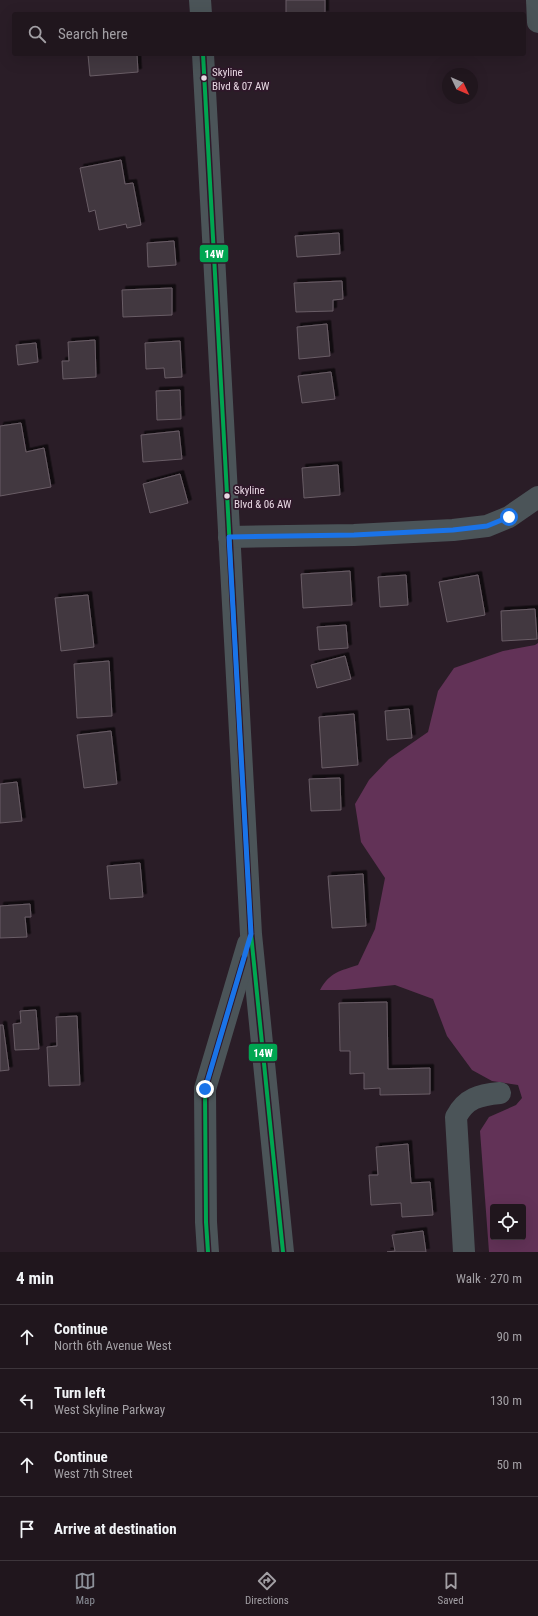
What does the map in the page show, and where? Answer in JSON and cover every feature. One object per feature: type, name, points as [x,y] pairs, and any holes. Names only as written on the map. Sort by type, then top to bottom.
[{"type":"street","points":[[200,0],[201,12]]},
{"type":"street","points":[[537,0],[538,22]]},
{"type":"street","points":[[203,56],[251,934],[283,1252]]},
{"type":"street","points":[[229,537],[354,535],[453,530],[487,526],[509,517],[538,497]]},
{"type":"street","points":[[208,1252],[206,1222],[205,1089],[251,934]]},
{"type":"street","points":[[464,1252],[456,1117],[461,1108],[472,1099],[485,1094],[500,1093]]},
{"type":"shaded area","points":[[538,643],[538,1252],[489,1252],[480,1131],[489,1117],[516,1105],[522,1098],[518,1085],[492,1081],[472,1070],[447,1036],[433,999],[395,985],[345,990],[320,990],[328,979],[336,973],[358,965],[375,929],[385,878],[361,842],[355,804],[369,780],[389,759],[428,732],[438,691],[454,668],[503,651],[535,645]]},
{"type":"building","points":[[286,0],[325,0],[325,12],[286,12]]},
{"type":"building","points":[[88,56],[137,56],[138,72],[90,76]]},
{"type":"building","points":[[121,160],[125,184],[133,183],[141,225],[127,228],[126,224],[99,230],[95,210],[89,212],[80,168]]},
{"type":"building","points":[[339,233],[340,254],[297,257],[295,236]]},
{"type":"building","points":[[174,241],[176,265],[148,267],[147,243]]},
{"type":"building","points":[[342,281],[343,299],[333,300],[333,311],[296,312],[294,283]]},
{"type":"building","points":[[172,288],[172,315],[123,317],[122,290]]},
{"type":"building","points":[[327,324],[330,356],[299,359],[297,327]]},
{"type":"building","points":[[95,340],[96,377],[63,379],[62,361],[69,361],[68,342]]},
{"type":"building","points":[[180,341],[182,377],[165,378],[164,368],[146,369],[145,343]]},
{"type":"building","points":[[36,343],[38,362],[18,365],[16,345]]},
{"type":"building","points":[[331,372],[335,399],[302,403],[298,376]]},
{"type":"building","points":[[180,390],[181,419],[157,420],[156,391]]},
{"type":"building","points":[[21,423],[26,452],[44,448],[51,487],[0,496],[0,426]]},
{"type":"building","points":[[179,431],[182,459],[143,462],[141,435]]},
{"type":"building","points":[[338,465],[340,495],[304,498],[302,468]]},
{"type":"building","points":[[180,474],[188,503],[150,513],[143,484]]},
{"type":"building","points":[[350,571],[352,605],[303,608],[301,574]]},
{"type":"building","points":[[406,575],[408,605],[380,607],[378,577]]},
{"type":"building","points":[[478,575],[485,615],[447,622],[439,582]]},
{"type":"building","points":[[88,595],[94,647],[61,651],[55,598]]},
{"type":"building","points":[[535,609],[537,639],[502,641],[501,611]]},
{"type":"building","points":[[346,625],[348,648],[319,650],[317,627]]},
{"type":"building","points":[[345,656],[351,679],[317,688],[311,665]]},
{"type":"building","points":[[109,661],[112,716],[77,718],[74,664]]},
{"type":"building","points":[[409,709],[412,738],[387,740],[385,711]]},
{"type":"building","points":[[354,714],[358,765],[322,768],[319,717]]},
{"type":"building","points":[[111,731],[117,784],[84,788],[77,735]]},
{"type":"building","points":[[340,778],[341,810],[311,811],[309,779]]},
{"type":"building","points":[[17,782],[22,821],[0,823],[0,784]]},
{"type":"building","points":[[140,863],[143,897],[110,899],[107,866]]},
{"type":"building","points":[[363,874],[366,926],[332,928],[328,876]]},
{"type":"building","points":[[30,904],[31,917],[25,917],[27,937],[0,938],[0,906]]},
{"type":"building","points":[[387,1002],[388,1069],[430,1068],[430,1094],[380,1095],[380,1088],[364,1089],[364,1073],[350,1074],[350,1051],[340,1051],[339,1003]]},
{"type":"building","points":[[36,1010],[39,1049],[15,1050],[13,1024],[21,1023],[20,1011]]},
{"type":"building","points":[[77,1016],[80,1085],[49,1086],[47,1047],[57,1046],[56,1017]]},
{"type":"building","points":[[0,1025],[3,1025],[9,1070],[0,1071]]},
{"type":"building","points":[[408,1144],[411,1183],[430,1182],[433,1215],[402,1217],[401,1203],[371,1205],[369,1175],[378,1175],[376,1147]]},
{"type":"building","points":[[423,1231],[426,1252],[387,1252],[395,1251],[392,1235]]},
{"type":"transit line","name":"14W","points":[[203,56],[251,934],[283,1252]]},
{"type":"transit line","name":"14W","points":[[208,1252],[206,1222],[205,1089],[244,958]]},
{"type":"place","name":"Skyline Blvd & 07 AW","points":[[204,78]]},
{"type":"place","name":"Skyline Blvd & 06 AW","points":[[227,496]]},
{"type":"route","points":[[205,1089],[251,934],[229,537],[354,535],[453,530],[487,526],[509,517]]}]
